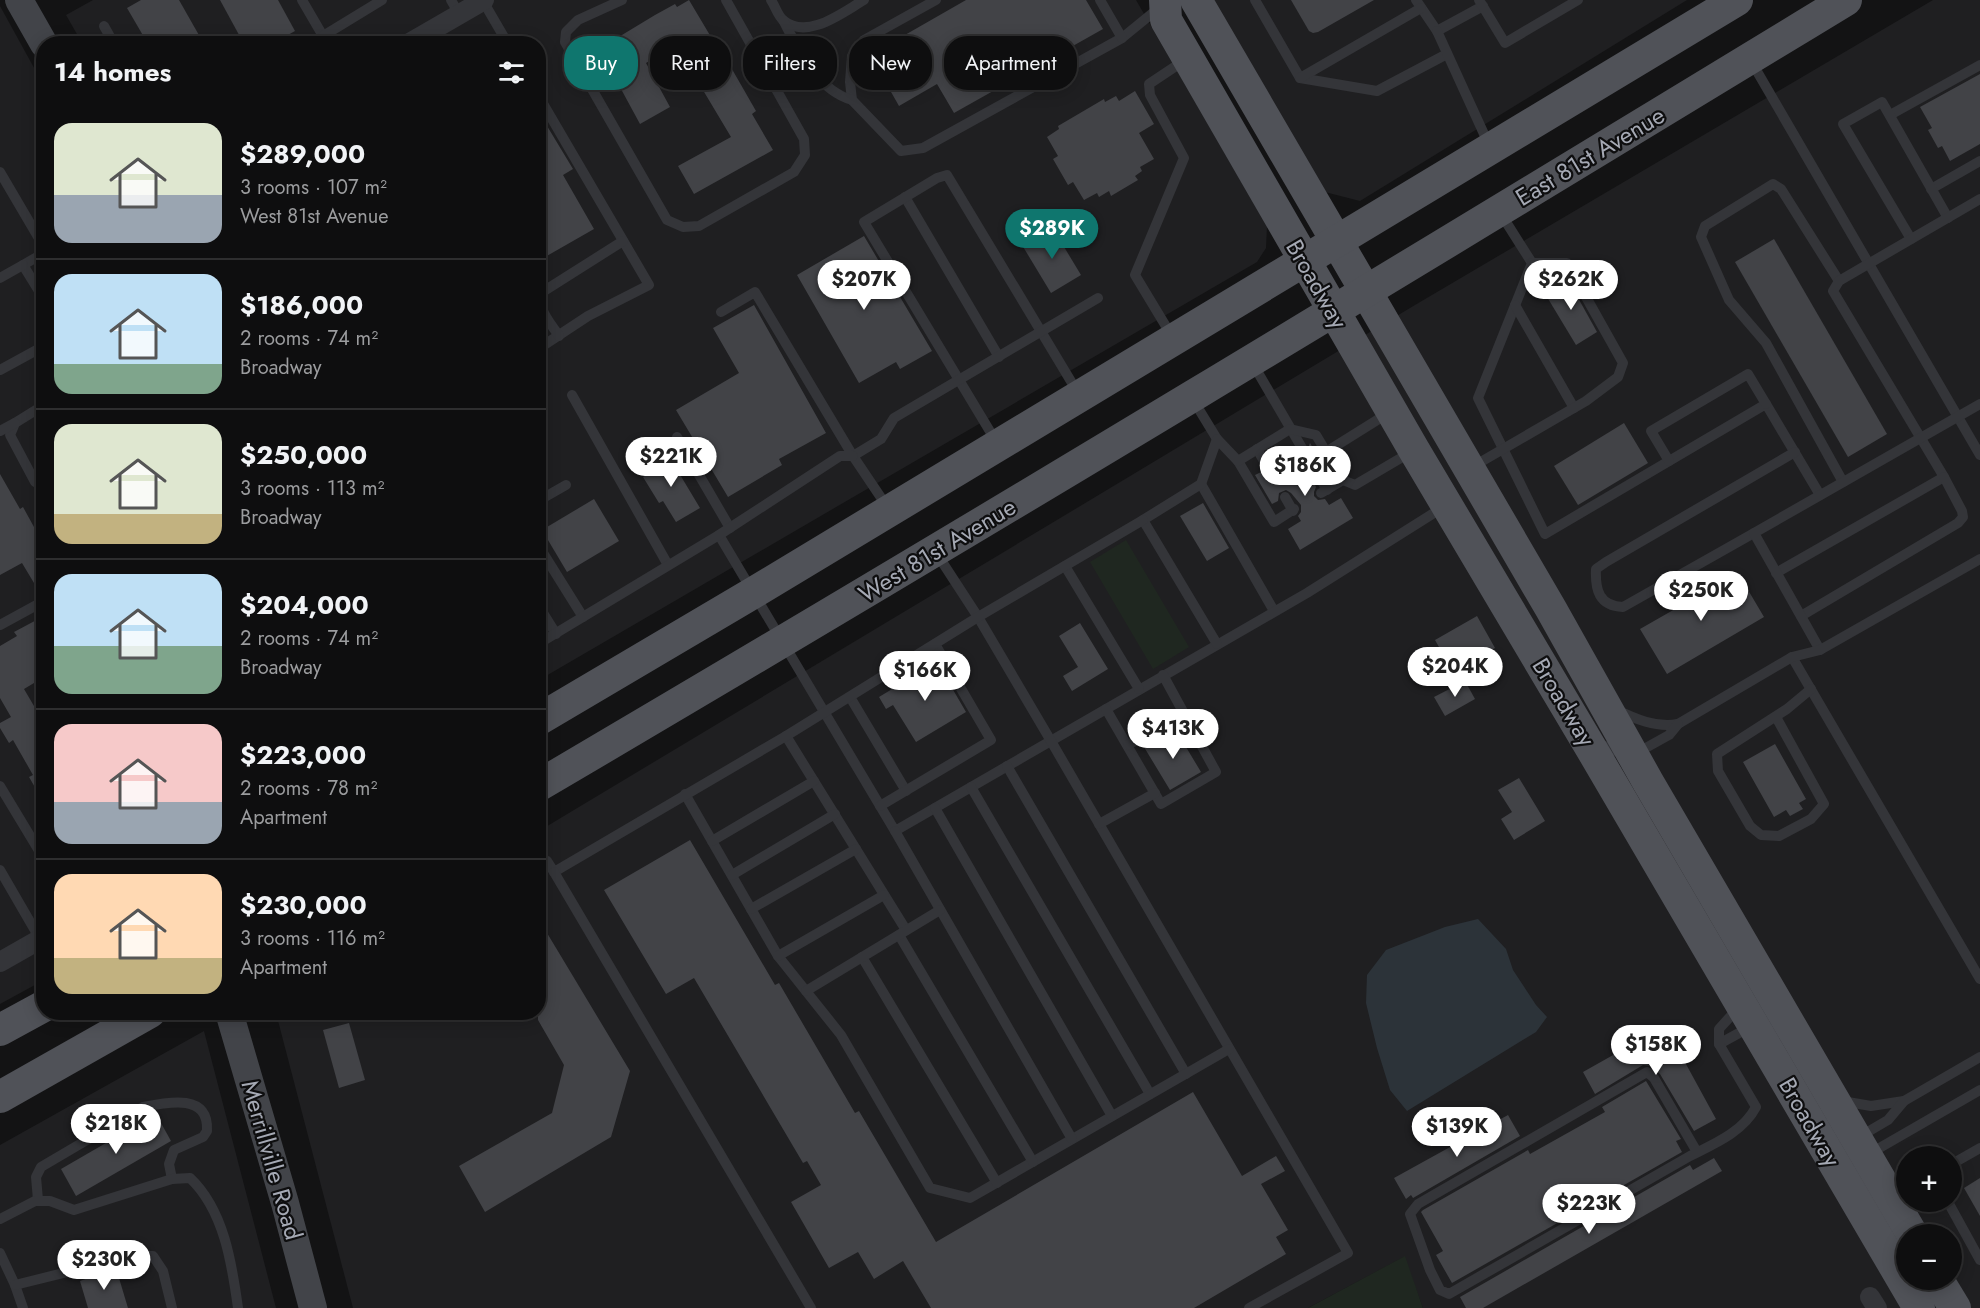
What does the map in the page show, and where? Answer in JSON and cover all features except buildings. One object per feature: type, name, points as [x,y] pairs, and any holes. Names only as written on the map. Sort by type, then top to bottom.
[{"type":"main road","name":"Broadway","points":[[1196,0],[1828,1093],[1847,1155],[1919,1308]]},
{"type":"main road","points":[[546,715],[1737,0]]},
{"type":"main road","name":"East 81st Avenue","points":[[1334,312],[1846,0]]},
{"type":"main road","name":"Broadway","points":[[1165,2],[1166,20],[1414,450],[1747,1015],[1847,1155],[1904,1224]]},
{"type":"main road","name":"West 81st Avenue","points":[[546,781],[1334,312]]},
{"type":"main road","points":[[0,1030],[36,1010]]},
{"type":"main road","points":[[0,1097],[136,1020]]},
{"type":"main road","points":[[1944,1290],[1955,1308]]},
{"type":"street","points":[[19,0],[39,36]]},
{"type":"street","points":[[418,36],[455,7],[484,0]]},
{"type":"street","points":[[0,962],[36,941]]},
{"type":"street","name":"Merrillville Road","points":[[231,1020],[313,1308]]},
{"type":"lane","points":[[302,0],[320,36]]},
{"type":"lane","points":[[327,36],[363,5],[382,0]]},
{"type":"lane","points":[[484,0],[504,36]]},
{"type":"lane","points":[[622,0],[609,2],[578,20],[566,32],[565,42],[667,220],[683,227],[699,226],[794,172],[805,155],[804,139],[726,0]]},
{"type":"lane","points":[[771,0],[814,72],[839,96],[852,100],[901,151],[923,148],[1122,38],[1165,2]]},
{"type":"lane","points":[[783,20],[798,27],[819,25],[864,0]]},
{"type":"lane","points":[[852,100],[850,82],[852,57],[864,40],[936,0]]},
{"type":"lane","points":[[1100,0],[1122,38]]},
{"type":"lane","points":[[1255,0],[1300,78]]},
{"type":"lane","points":[[1437,32],[1481,3],[1505,43],[1578,0]]},
{"type":"lane","points":[[1300,78],[1419,4],[1437,32],[1491,148]]},
{"type":"lane","points":[[104,26],[110,36]]},
{"type":"lane","points":[[1300,78],[1377,91],[1447,54]]},
{"type":"lane","points":[[1173,339],[1135,275],[1184,158],[1150,95],[1149,84],[1188,58]]},
{"type":"lane","points":[[1750,59],[1958,416],[1977,441],[1980,455]]},
{"type":"lane","points":[[1890,115],[1980,65]]},
{"type":"lane","points":[[1911,239],[1843,124],[1882,102],[1948,218]]},
{"type":"lane","points":[[546,109],[649,285],[588,316],[546,344]]},
{"type":"lane","points":[[1931,189],[1980,161]]},
{"type":"lane","points":[[0,172],[36,233]]},
{"type":"lane","points":[[998,445],[864,222],[905,197],[937,178],[947,175],[1080,396]]},
{"type":"lane","points":[[1839,281],[1781,189],[1773,184],[1705,226],[1701,237],[1729,300],[1766,343],[1843,482]]},
{"type":"lane","points":[[905,197],[999,357]]},
{"type":"lane","points":[[1801,616],[1958,523],[1963,517],[1962,511],[1921,437],[1833,291],[1839,281],[1980,199]]},
{"type":"lane","points":[[1500,211],[1532,263]]},
{"type":"lane","points":[[546,290],[623,241]]},
{"type":"lane","points":[[0,278],[36,258]]},
{"type":"lane","points":[[1469,469],[1586,401],[1618,377],[1623,363],[1567,262],[1532,263]]},
{"type":"lane","points":[[1532,263],[1478,398],[1545,534],[1766,404]]},
{"type":"lane","points":[[23,265],[36,286]]},
{"type":"lane","points":[[721,312],[755,292],[853,456],[889,511]]},
{"type":"lane","points":[[546,640],[719,535],[840,456],[853,456],[880,440],[894,418],[1098,298]]},
{"type":"lane","points":[[1515,305],[1574,408]]},
{"type":"lane","points":[[546,315],[559,336]]},
{"type":"lane","points":[[0,370],[36,350]]},
{"type":"lane","points":[[1252,361],[1302,448]]},
{"type":"lane","points":[[1669,461],[1651,430],[1748,374],[1820,495]]},
{"type":"lane","points":[[572,395],[668,565]]},
{"type":"lane","points":[[1192,397],[1217,439],[1238,461],[1274,522],[1294,510],[1285,497]]},
{"type":"lane","points":[[1794,452],[1596,569],[1595,585],[1601,597],[1612,607],[1623,607],[1980,404]]},
{"type":"lane","points":[[0,431],[36,410]]},
{"type":"lane","points":[[1326,452],[1392,411]]},
{"type":"lane","points":[[15,423],[10,435],[36,482]]},
{"type":"lane","points":[[1238,461],[1290,429],[1316,435],[1343,480],[1355,485],[1414,450]]},
{"type":"lane","points":[[677,437],[730,528]]},
{"type":"lane","points":[[554,872],[786,736],[978,617],[1201,484],[1217,439]]},
{"type":"lane","points":[[1257,449],[1268,468]]},
{"type":"lane","points":[[1319,477],[1324,491],[1343,480]]},
{"type":"lane","points":[[1776,573],[1944,477]]},
{"type":"lane","points":[[1201,484],[1274,611]]},
{"type":"lane","points":[[546,496],[566,485]]},
{"type":"lane","points":[[895,831],[1307,593],[1447,504]]},
{"type":"lane","points":[[1143,520],[1217,644]]},
{"type":"lane","points":[[1754,532],[1820,650]]},
{"type":"lane","points":[[719,535],[895,831],[1072,1139]]},
{"type":"lane","points":[[936,551],[1051,741],[1348,1253],[1250,1308]]},
{"type":"lane","points":[[546,559],[583,617]]},
{"type":"lane","points":[[1582,733],[1604,747],[1633,755],[1669,735],[1678,724],[1791,657],[1820,650],[1980,559]]},
{"type":"lane","points":[[1065,566],[1139,689]]},
{"type":"lane","points":[[0,625],[36,605]]},
{"type":"lane","points":[[546,618],[556,634]]},
{"type":"lane","points":[[880,806],[991,740],[935,644]]},
{"type":"lane","points":[[1791,657],[1979,974]]},
{"type":"lane","points":[[1106,709],[1161,804],[1216,772],[1182,714],[1163,675]]},
{"type":"lane","points":[[1776,717],[1824,804],[1811,819],[1779,836],[1761,834],[1750,826],[1719,771],[1718,754],[1776,717],[1810,689]]},
{"type":"lane","points":[[850,697],[906,790]]},
{"type":"lane","points":[[1605,705],[1650,723],[1667,726],[1678,724]]},
{"type":"lane","points":[[1128,746],[1182,714]]},
{"type":"lane","points":[[786,736],[884,895],[902,933],[1033,1162]]},
{"type":"lane","points":[[1007,766],[1186,1074]]},
{"type":"lane","points":[[712,841],[814,781]]},
{"type":"lane","points":[[0,786],[36,846]]},
{"type":"lane","points":[[971,787],[1150,1094]]},
{"type":"lane","points":[[1099,824],[1155,793]]},
{"type":"lane","points":[[685,794],[778,956],[842,1035],[930,1188],[970,1198],[1229,1049]]},
{"type":"lane","points":[[935,808],[1112,1116]]},
{"type":"lane","points":[[732,875],[835,814]]},
{"type":"lane","points":[[751,909],[856,849]]},
{"type":"lane","points":[[547,861],[811,1308]]},
{"type":"lane","points":[[0,870],[36,928]]},
{"type":"lane","points":[[778,956],[884,895]]},
{"type":"lane","points":[[806,991],[940,910]]},
{"type":"lane","points":[[862,957],[997,1183]]},
{"type":"lane","points":[[1697,1152],[1654,1078],[1647,1072],[1418,1204],[1410,1214],[1430,1270],[1440,1290],[1449,1294],[1697,1152],[1724,1139],[1751,1116],[1756,1107],[1719,1044],[1719,1029],[1747,1015]]},
{"type":"lane","points":[[1719,1044],[1747,1015]]},
{"type":"lane","points":[[1847,1155],[1888,1120],[1904,1101],[1980,1057]]},
{"type":"lane","points":[[1847,1155],[1980,1090]]},
{"type":"lane","points":[[1828,1093],[1842,1101],[1862,1106],[1904,1101]]},
{"type":"lane","points":[[38,1200],[36,1177],[41,1167],[143,1107],[162,1103],[194,1104],[201,1108],[208,1124],[207,1131],[203,1137],[174,1150],[169,1164],[172,1179]]},
{"type":"lane","points":[[1962,1158],[1980,1148]]},
{"type":"lane","points":[[0,1219],[38,1200],[50,1201],[74,1210],[172,1179],[190,1178],[203,1190],[222,1232],[233,1269],[238,1308]]},
{"type":"lane","points":[[1954,1212],[1980,1260]]},
{"type":"lane","points":[[0,1253],[23,1308]]},
{"type":"lane","points":[[15,1285],[132,1256],[153,1256],[163,1271],[172,1308]]},
{"type":"shaded area","points":[[93,0],[1136,0],[1267,226],[1266,248],[1257,262],[546,676],[546,36],[78,36],[66,15]]},
{"type":"shaded area","points":[[1210,0],[1687,0],[1360,201],[1321,191]]},
{"type":"shaded area","points":[[1933,0],[1980,0],[1980,1308],[1423,1308],[1404,1257],[1308,1308],[353,1308],[278,1020],[546,1020],[546,827],[1415,305]]},
{"type":"shaded area","points":[[0,6],[36,71],[36,984],[0,1004]]},
{"type":"shaded area","points":[[1126,540],[1189,647],[1153,669],[1090,562]]},
{"type":"shaded area","points":[[1478,919],[1506,949],[1513,970],[1536,1005],[1547,1017],[1536,1032],[1407,1111],[1390,1090],[1377,1048],[1366,1003],[1367,975],[1386,950],[1445,927]]},
{"type":"shaded area","points":[[204,1031],[276,1308],[0,1308],[0,1145]]},
{"type":"shaded area","points":[[1405,1256],[1423,1308],[1308,1308]]}]
